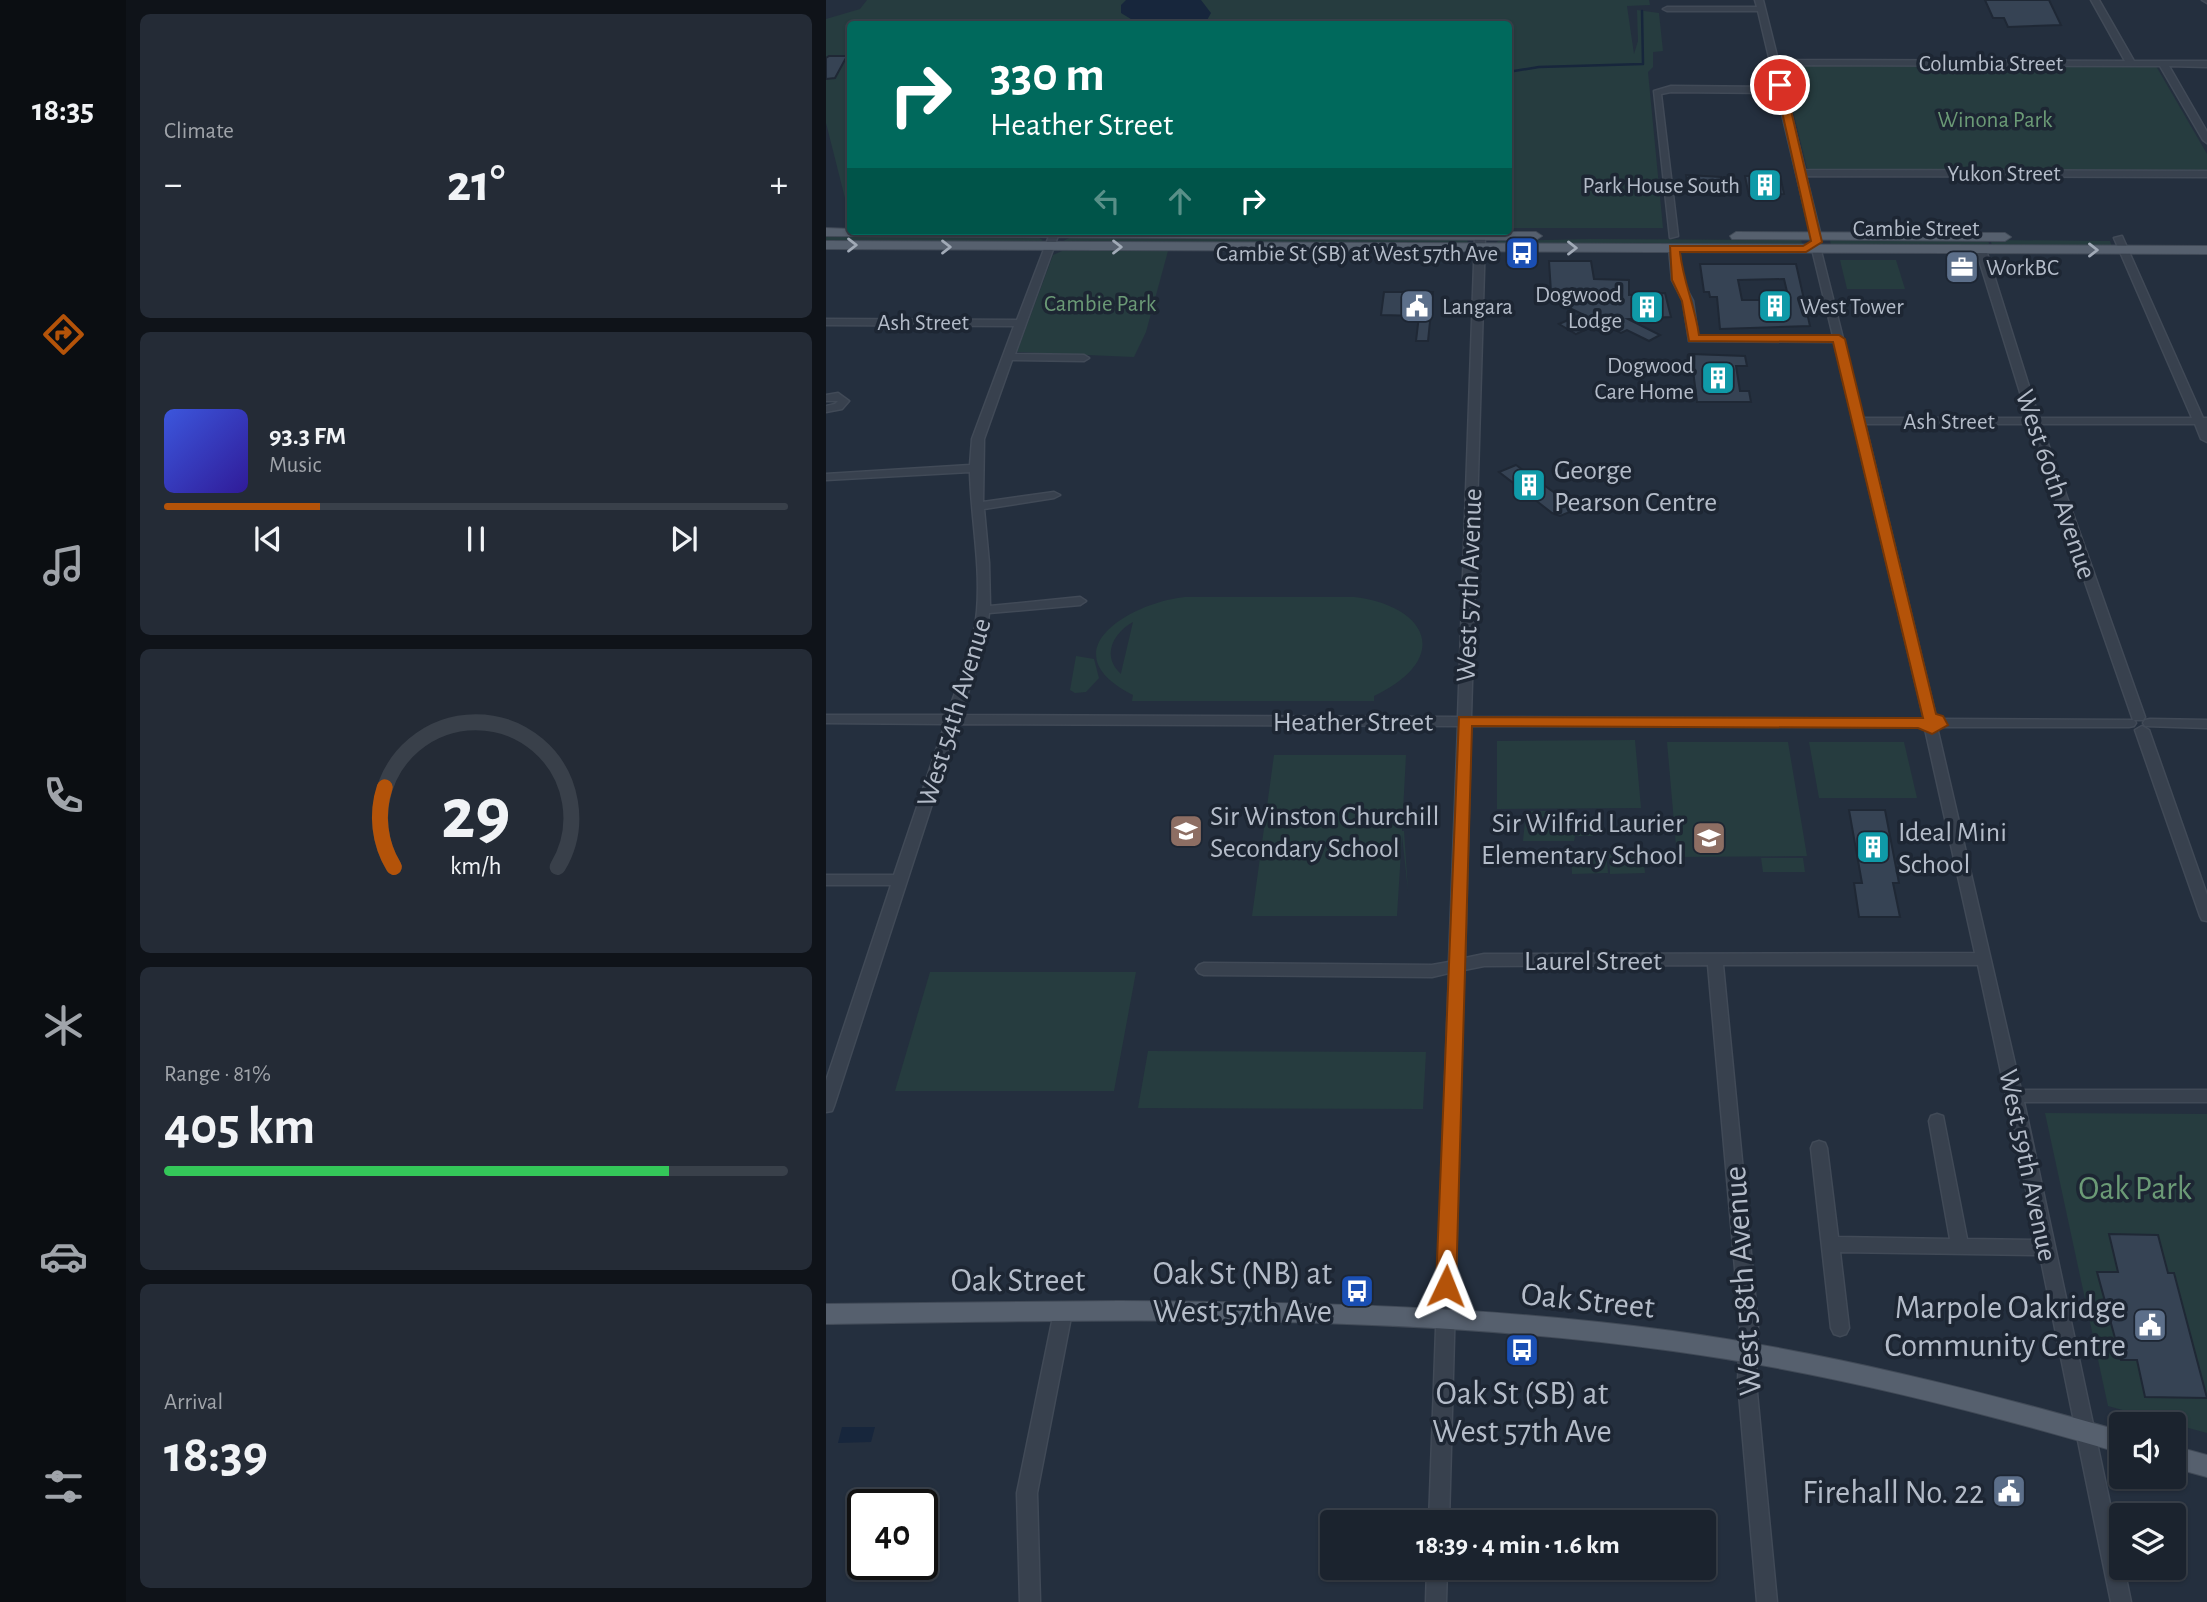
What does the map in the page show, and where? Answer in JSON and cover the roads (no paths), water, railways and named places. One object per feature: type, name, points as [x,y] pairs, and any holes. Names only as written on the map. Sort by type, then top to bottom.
[{"type":"main road","name":"Cambie Street","points":[[826,232],[847,232]]},
{"type":"main road","name":"Cambie Street","points":[[1149,235],[1480,242]]},
{"type":"main road","name":"Cambie Street","points":[[826,245],[1048,247],[1674,242],[1981,250],[2207,238]]},
{"type":"main road","name":"Cambie Street","points":[[1817,245],[2122,244],[2207,250]]},
{"type":"main road","name":"Oak Street","points":[[826,1314],[1266,1312],[1446,1320],[1605,1332],[1748,1353],[1918,1387],[2109,1439]]},
{"type":"main road","points":[[2186,1460],[2207,1466]]},
{"type":"street","points":[[2095,0],[2131,64]]},
{"type":"street","points":[[1667,9],[1760,4]]},
{"type":"street","name":"West 59th Avenue","points":[[1760,4],[1931,723],[2015,1096],[2121,1602]]},
{"type":"street","name":"Columbia Street","points":[[1774,62],[2207,64]]},
{"type":"street","points":[[2163,64],[2206,138]]},
{"type":"street","points":[[1782,90],[1661,90],[1656,95],[1677,280],[1688,301],[1693,338],[1839,339]]},
{"type":"street","name":"Yukon Street","points":[[1801,173],[2207,174]]},
{"type":"street","name":"West 54th Avenue","points":[[826,1106],[832,1072],[900,880],[980,636],[985,610],[974,468],[984,418],[1053,235]]},
{"type":"street","name":"West 57th Avenue","points":[[1439,1510],[1480,242]]},
{"type":"street","points":[[2122,244],[2203,421],[2207,439]]},
{"type":"street","name":"West 60th Avenue","points":[[1981,250],[2035,421],[2207,916]]},
{"type":"street","name":"Ash Street","points":[[826,322],[1020,323]]},
{"type":"street","points":[[1007,357],[1084,358]]},
{"type":"street","name":"Ash Street","points":[[1858,421],[2203,421]]},
{"type":"street","points":[[826,477],[974,468]]},
{"type":"street","points":[[975,507],[1054,495]]},
{"type":"street","points":[[985,610],[1080,601]]},
{"type":"street","name":"Heather Street","points":[[826,719],[2207,724]]},
{"type":"street","points":[[826,880],[900,880]]},
{"type":"street","name":"Laurel Street","points":[[1204,969],[1432,971],[1484,960],[1983,959]]},
{"type":"street","name":"West 58th Avenue","points":[[1715,960],[1749,1325],[1747,1382],[1766,1602]]},
{"type":"street","points":[[2015,1096],[2207,1096]]},
{"type":"street","points":[[1937,1121],[1960,1246]]},
{"type":"street","points":[[1819,1149],[1840,1328]]},
{"type":"street","points":[[1831,1244],[2046,1248]]},
{"type":"street","points":[[1030,1602],[1027,1493],[1063,1312]]},
{"type":"street","points":[[1436,1602],[1437,1580]]},
{"type":"water","points":[[1126,0],[1201,0],[1211,13],[1207,21],[1134,21],[1121,13],[1121,5]]},
{"type":"water","points":[[842,1427],[875,1427],[871,1442],[838,1443]]},
{"type":"waterway","points":[[1512,71],[1539,67],[1643,64],[1642,11]]},
{"type":"place","name":"Park House South","points":[[1765,185]]},
{"type":"place","name":"Cambie St (SB) at West 57th Ave","points":[[1522,253]]},
{"type":"place","name":"WorkBC","points":[[1962,267]]},
{"type":"place","name":"Langara","points":[[1417,306]]},
{"type":"place","name":"West Tower","points":[[1775,306]]},
{"type":"place","name":"Dogwood Lodge","points":[[1647,307]]},
{"type":"place","name":"Dogwood Care Home","points":[[1718,378]]},
{"type":"place","name":"George Pearson Centre","points":[[1529,485]]},
{"type":"place","name":"Sir Winston Churchill Secondary School","points":[[1186,831]]},
{"type":"place","name":"Sir Wilfrid Laurier Elementary School","points":[[1709,838]]},
{"type":"place","name":"Ideal Mini School","points":[[1873,847]]},
{"type":"place","name":"Oak St (NB) at West 57th Ave","points":[[1357,1291]]},
{"type":"place","name":"Marpole Oakridge Community Centre","points":[[2150,1325]]},
{"type":"place","name":"Oak St (SB) at West 57th Ave","points":[[1522,1350]]},
{"type":"place","name":"Firehall No. 22","points":[[2009,1491]]},
{"type":"park label","name":"Winona Park","points":[[1995,119]]},
{"type":"park label","name":"Cambie Park","points":[[1100,303]]},
{"type":"park label","name":"Oak Park","points":[[2135,1187]]}]
